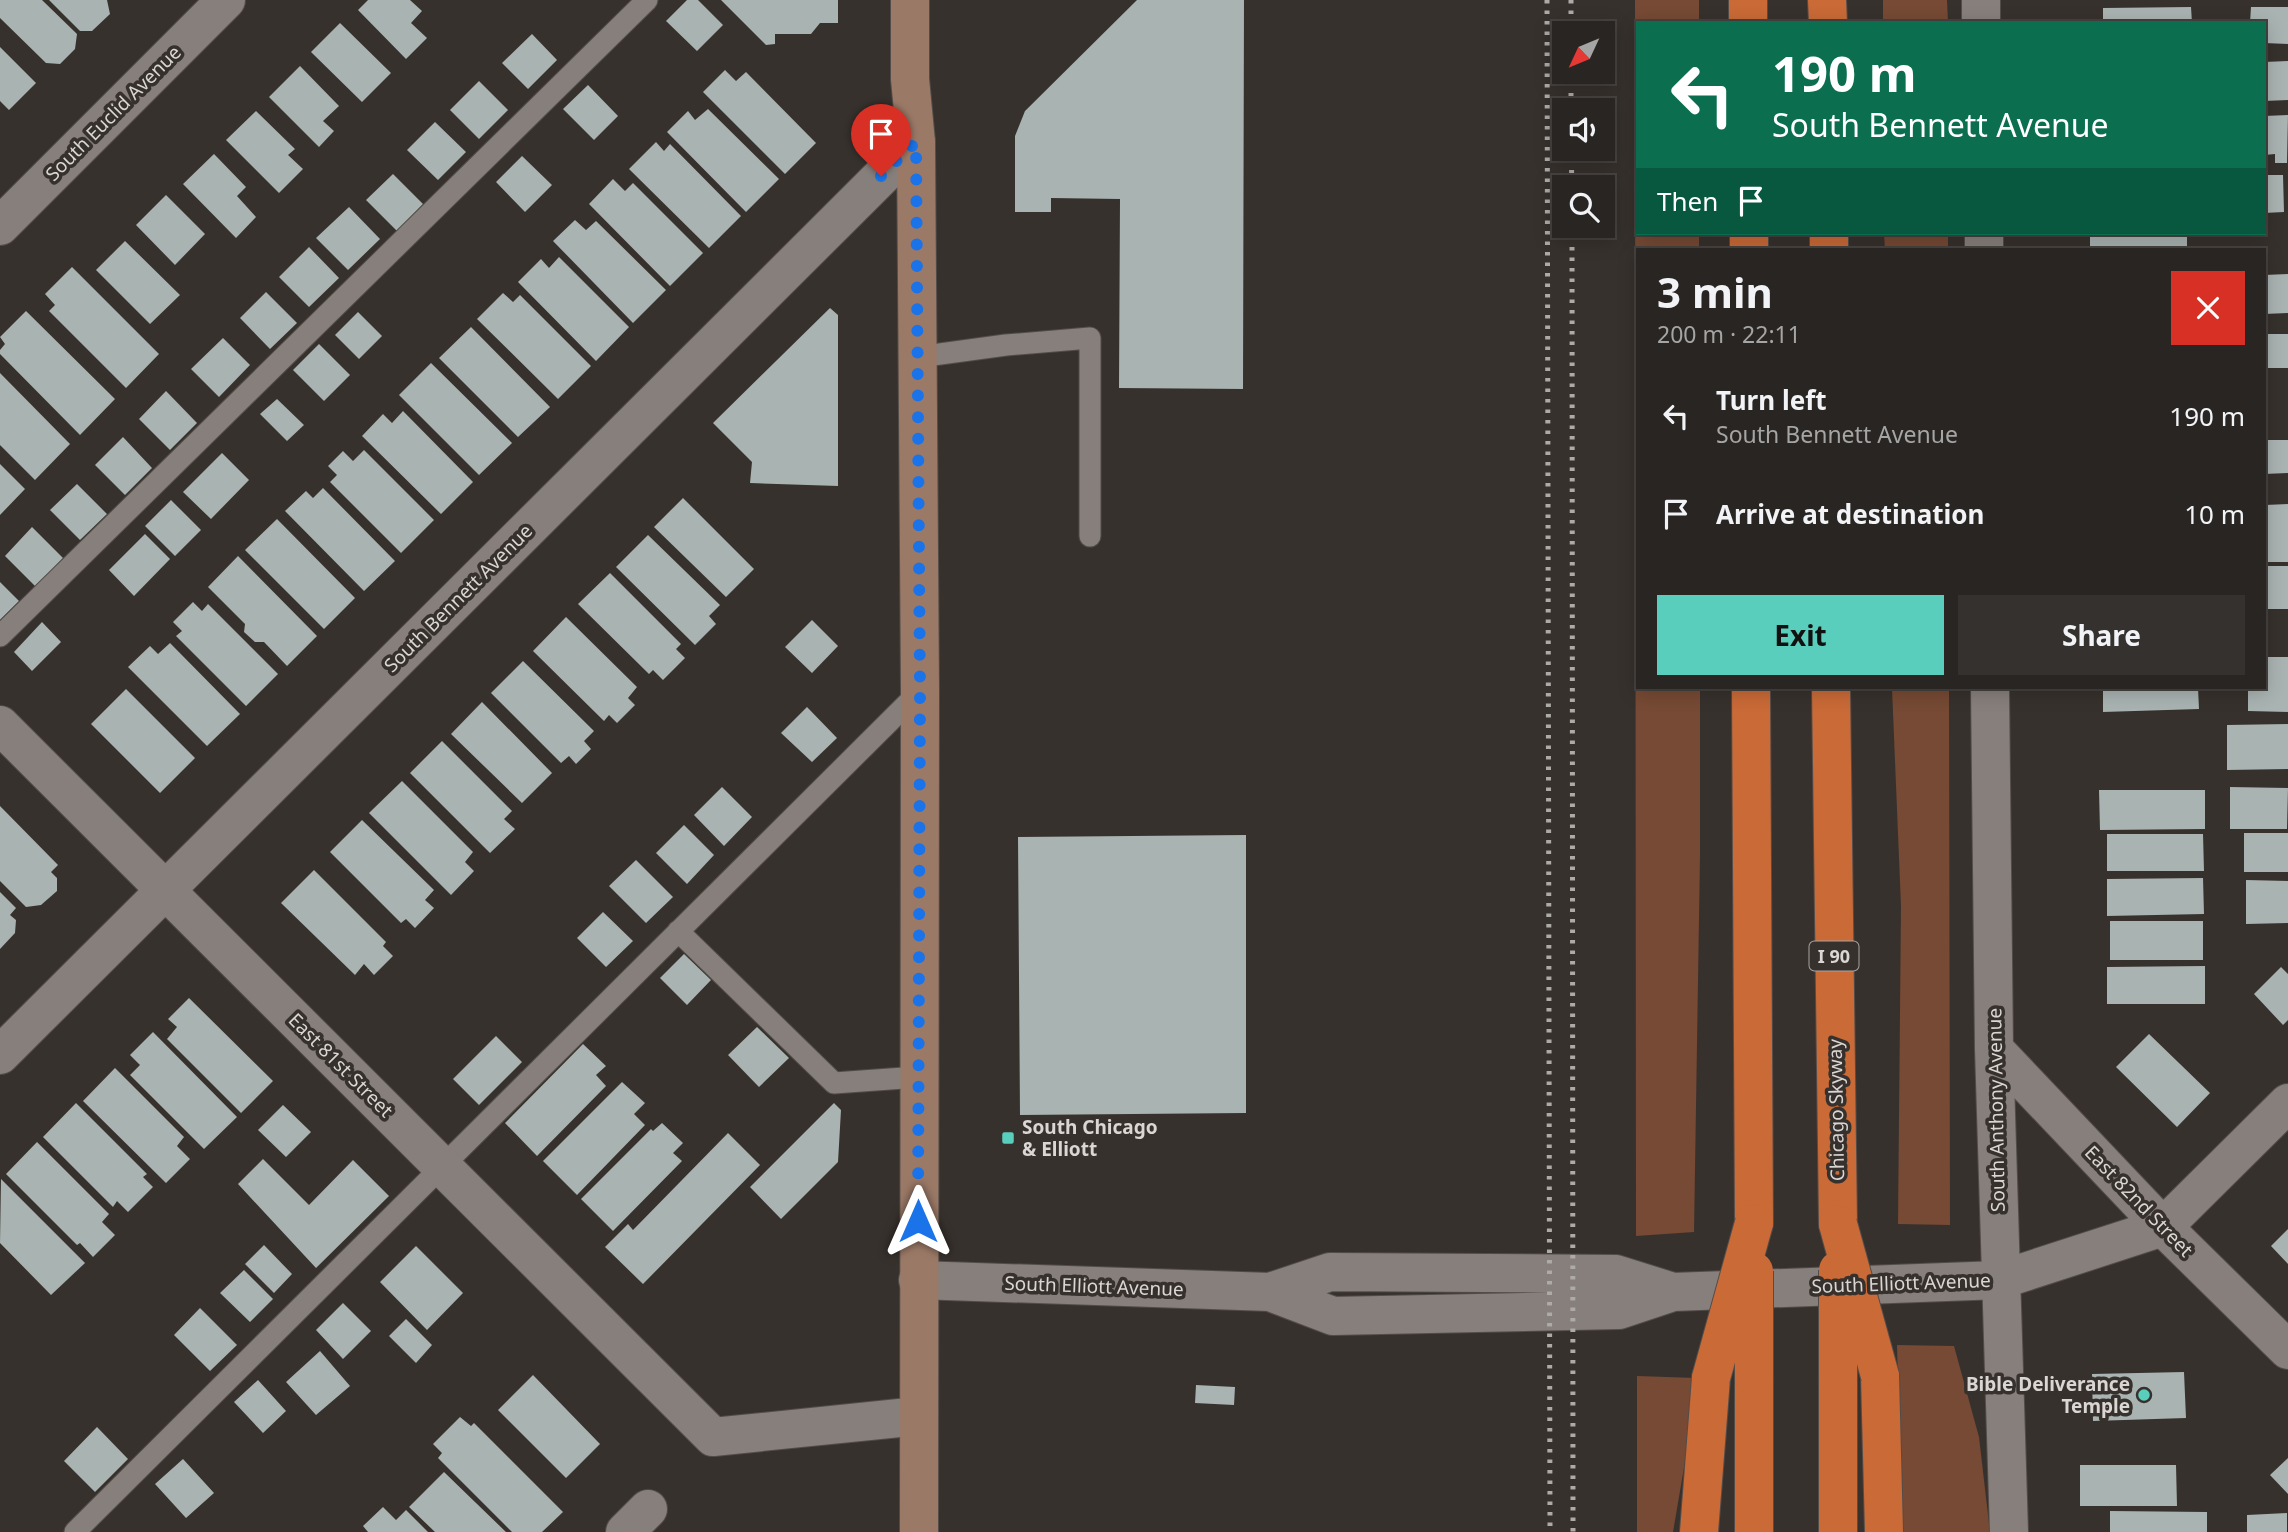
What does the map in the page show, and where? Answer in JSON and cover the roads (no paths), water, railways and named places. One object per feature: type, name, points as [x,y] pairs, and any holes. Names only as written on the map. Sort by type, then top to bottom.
[{"type":"highway","points":[[1748,0],[1748,21]]},
{"type":"highway","points":[[1827,0],[1828,21]]},
{"type":"highway","points":[[1751,689],[1754,1532]]},
{"type":"highway","name":"Chicago Skyway","points":[[1831,689],[1838,1224],[1838,1532]]},
{"type":"highway","points":[[1699,1532],[1711,1378],[1754,1223]]},
{"type":"highway","points":[[1838,1224],[1880,1376],[1884,1532]]},
{"type":"main road","points":[[910,0],[910,79],[916,142],[920,691],[919,1532]]},
{"type":"street","name":"South Euclid Avenue","points":[[0,226],[226,0]]},
{"type":"street","points":[[1981,0],[1981,21]]},
{"type":"street","name":"South Bennett Avenue","points":[[0,1055],[916,142]]},
{"type":"street","name":"South Anthony Avenue","points":[[1990,689],[1994,1049],[2009,1532]]},
{"type":"street","name":"East 81st Street","points":[[0,725],[713,1437],[919,1416]]},
{"type":"street","name":"East 82nd Street","points":[[1994,1049],[2163,1227],[2288,1350]]},
{"type":"street","points":[[2163,1227],[2288,1103]]},
{"type":"street","name":"South Elliott Avenue","points":[[918,1280],[1270,1292],[1330,1272],[1616,1274],[1673,1292],[2000,1280],[2163,1227]]},
{"type":"lane","points":[[0,636],[647,0]]},
{"type":"lane","points":[[918,357],[1006,345],[1090,338],[1090,536]]},
{"type":"lane","points":[[75,1532],[920,691]]},
{"type":"lane","points":[[678,931],[834,1083],[918,1077]]},
{"type":"railway","points":[[1547,0],[1550,1532]]},
{"type":"railway","points":[[1571,0],[1571,21]]},
{"type":"railway","points":[[1571,84],[1571,98]]},
{"type":"railway","points":[[1571,161],[1572,175]]},
{"type":"railway","points":[[1572,238],[1573,1532]]},
{"type":"place","name":"South Chicago & Elliott","points":[[1008,1138]]},
{"type":"place","name":"Bible Deliverance Temple","points":[[2144,1395]]}]
